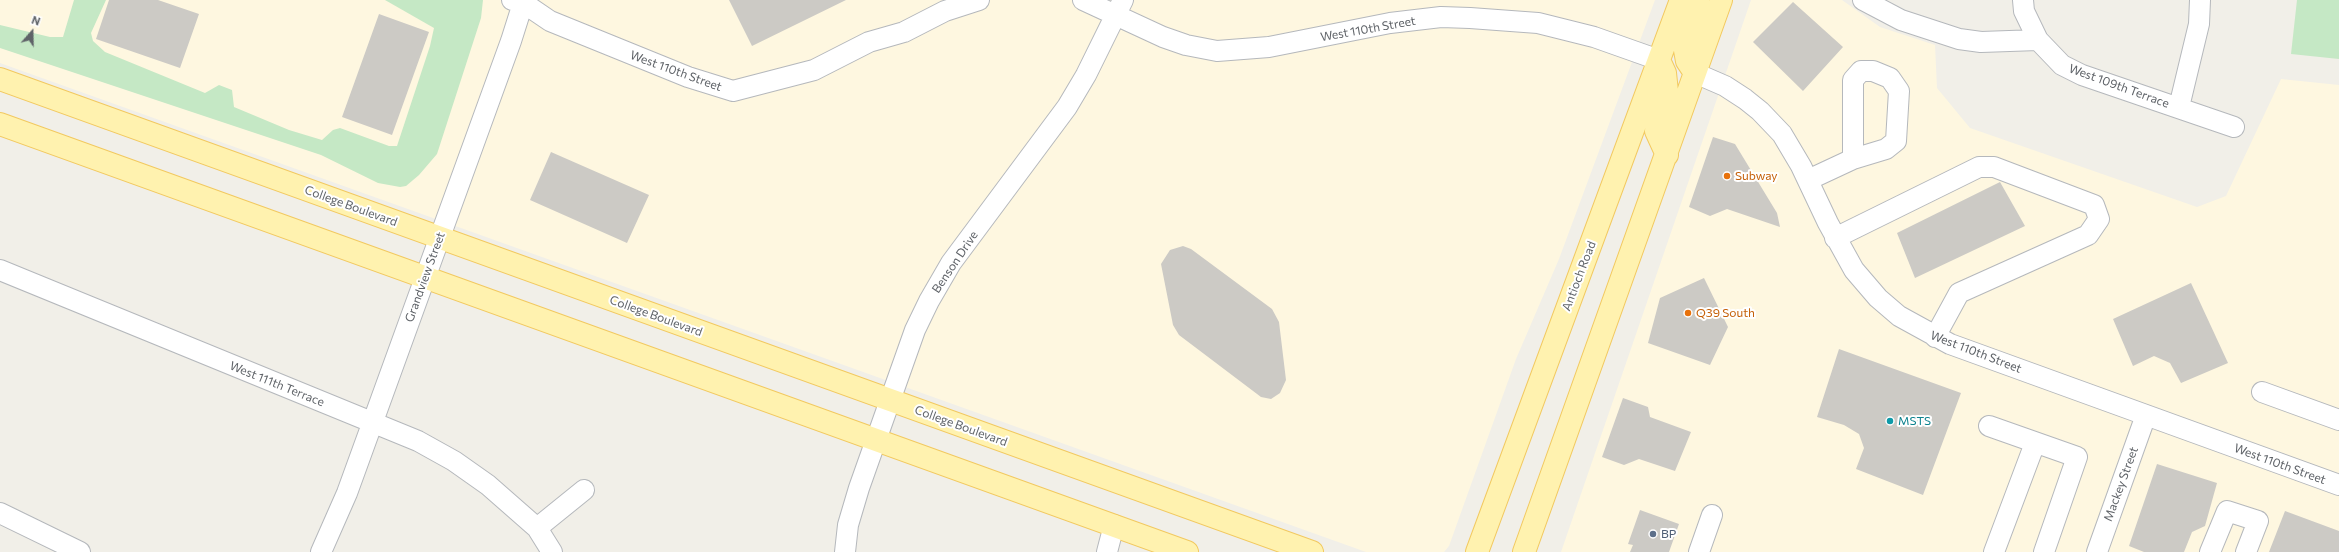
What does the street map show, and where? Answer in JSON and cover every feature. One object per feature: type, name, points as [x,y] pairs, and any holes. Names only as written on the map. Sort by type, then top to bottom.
[{"type":"main road","name":"Antioch Road","points":[[1477,552],[1681,0]]},
{"type":"main road","points":[[1695,73],[1687,61],[1685,50],[1698,0]]},
{"type":"main road","points":[[1524,552],[1722,0]]},
{"type":"main road","points":[[1659,60],[1665,72],[1667,92],[1656,130],[1667,155]]},
{"type":"main road","name":"College Boulevard","points":[[0,79],[1312,552]]},
{"type":"main road","points":[[0,124],[1187,552]]},
{"type":"street","name":"West 110th Street","points":[[519,1],[550,21],[688,77],[733,91],[814,70],[870,42],[904,32],[945,11],[979,0]]},
{"type":"street","name":"West 110th Street","points":[[1082,0],[1119,8],[1180,43],[1217,50],[1269,47],[1405,22],[1441,17],[1494,18],[1538,23],[1594,37],[1659,60]]},
{"type":"street","points":[[1863,0],[1901,20],[1959,39],[1981,42],[2038,40]]},
{"type":"street","name":"West 109th Terrace","points":[[2023,0],[2024,12],[2038,40],[2062,66],[2082,75],[2234,127]]},
{"type":"street","name":"West 109th Terrace","points":[[2179,107],[2199,24],[2200,0]]},
{"type":"street","name":"Grandview Street","points":[[321,552],[335,525],[373,423],[424,278],[511,41],[519,1]]},
{"type":"street","name":"Benson Drive","points":[[845,552],[848,526],[859,488],[915,330],[951,263],[1067,107],[1086,75],[1119,8]]},
{"type":"street","name":"West 110th Street","points":[[1695,73],[1725,86],[1760,111],[1782,134],[1808,180],[1835,238],[1854,270],[1878,298],[1899,316],[1935,337],[2339,485]]},
{"type":"street","points":[[1808,180],[1853,159]]},
{"type":"street","points":[[1835,238],[1979,167],[1994,167],[2094,205],[2099,219],[2088,235],[1959,292],[1935,337]]},
{"type":"street","name":"West 111th Terrace","points":[[0,270],[418,442],[454,461],[488,485],[537,528],[552,552]]},
{"type":"street","points":[[2262,392],[2339,420]]},
{"type":"street","name":"Mackey Street","points":[[2097,552],[2146,415]]},
{"type":"street","points":[[1989,426],[2077,457],[2044,552]]},
{"type":"street","points":[[1994,552],[2036,442]]},
{"type":"street","points":[[537,528],[584,490]]},
{"type":"street","points":[[2210,552],[2227,511],[2258,521],[2246,552]]},
{"type":"street","points":[[0,513],[80,552]]},
{"type":"street","points":[[1699,552],[1712,515]]},
{"type":"street","points":[[1107,552],[1114,525]]},
{"type":"shaded area","points":[[0,0],[1655,0],[1559,259],[1516,359],[1449,546],[1444,552],[1366,552],[0,63]]},
{"type":"shaded area","points":[[1751,0],[1842,0],[1880,27],[1935,45],[1937,88],[1970,128],[2197,207],[2226,196],[2281,79],[2339,85],[2339,552],[1561,552]]},
{"type":"green space","points":[[74,0],[106,0],[91,33],[93,41],[105,52],[205,93],[219,85],[232,90],[234,107],[289,130],[322,140],[333,130],[340,128],[389,146],[397,146],[430,46],[434,28],[385,0],[483,0],[481,18],[437,154],[419,175],[406,186],[400,187],[378,183],[321,155],[0,48],[0,25],[50,37],[63,37]]},
{"type":"green space","points":[[2297,0],[2339,0],[2339,59],[2291,54]]},
{"type":"building","points":[[109,0],[158,0],[199,14],[180,68],[96,39]]},
{"type":"building","points":[[729,0],[846,0],[752,46]]},
{"type":"building","points":[[1793,2],[1843,47],[1803,91],[1753,42]]},
{"type":"building","points":[[379,14],[429,32],[392,135],[342,117]]},
{"type":"building","name":"Subway","points":[[1713,137],[1735,144],[1777,213],[1780,227],[1727,209],[1710,216],[1689,207]]},
{"type":"building","points":[[551,152],[649,195],[627,243],[530,200]]},
{"type":"building","points":[[2000,182],[2025,226],[1915,278],[1897,233]]},
{"type":"building","points":[[1183,246],[1191,249],[1272,309],[1279,322],[1286,380],[1280,393],[1271,399],[1261,397],[1179,335],[1173,325],[1161,264],[1170,250]]},
{"type":"building","name":"Q39 South","points":[[1704,278],[1728,327],[1710,365],[1648,343],[1660,298]]},
{"type":"building","points":[[2191,283],[2228,363],[2181,383],[2170,363],[2154,356],[2133,366],[2113,319]]},
{"type":"building","name":"MSTS","points":[[1839,349],[1961,393],[1923,495],[1856,469],[1864,448],[1859,434],[1844,425],[1817,417]]},
{"type":"building","points":[[1623,398],[1648,407],[1650,417],[1691,432],[1675,471],[1639,459],[1624,465],[1602,457]]},
{"type":"building","points":[[2157,464],[2217,483],[2205,526],[2192,532],[2184,552],[2144,552],[2129,546]]},
{"type":"building","name":"BP","points":[[1640,510],[1679,524],[1669,552],[1630,552],[1633,545],[1628,544]]},
{"type":"building","points":[[2285,511],[2339,531],[2339,552],[2269,552]]},
{"type":"place","name":"Subway","points":[[1727,176]]},
{"type":"place","name":"Q39 South","points":[[1688,313]]},
{"type":"place","name":"MSTS","points":[[1890,421]]},
{"type":"place","name":"BP","points":[[1653,534]]}]
